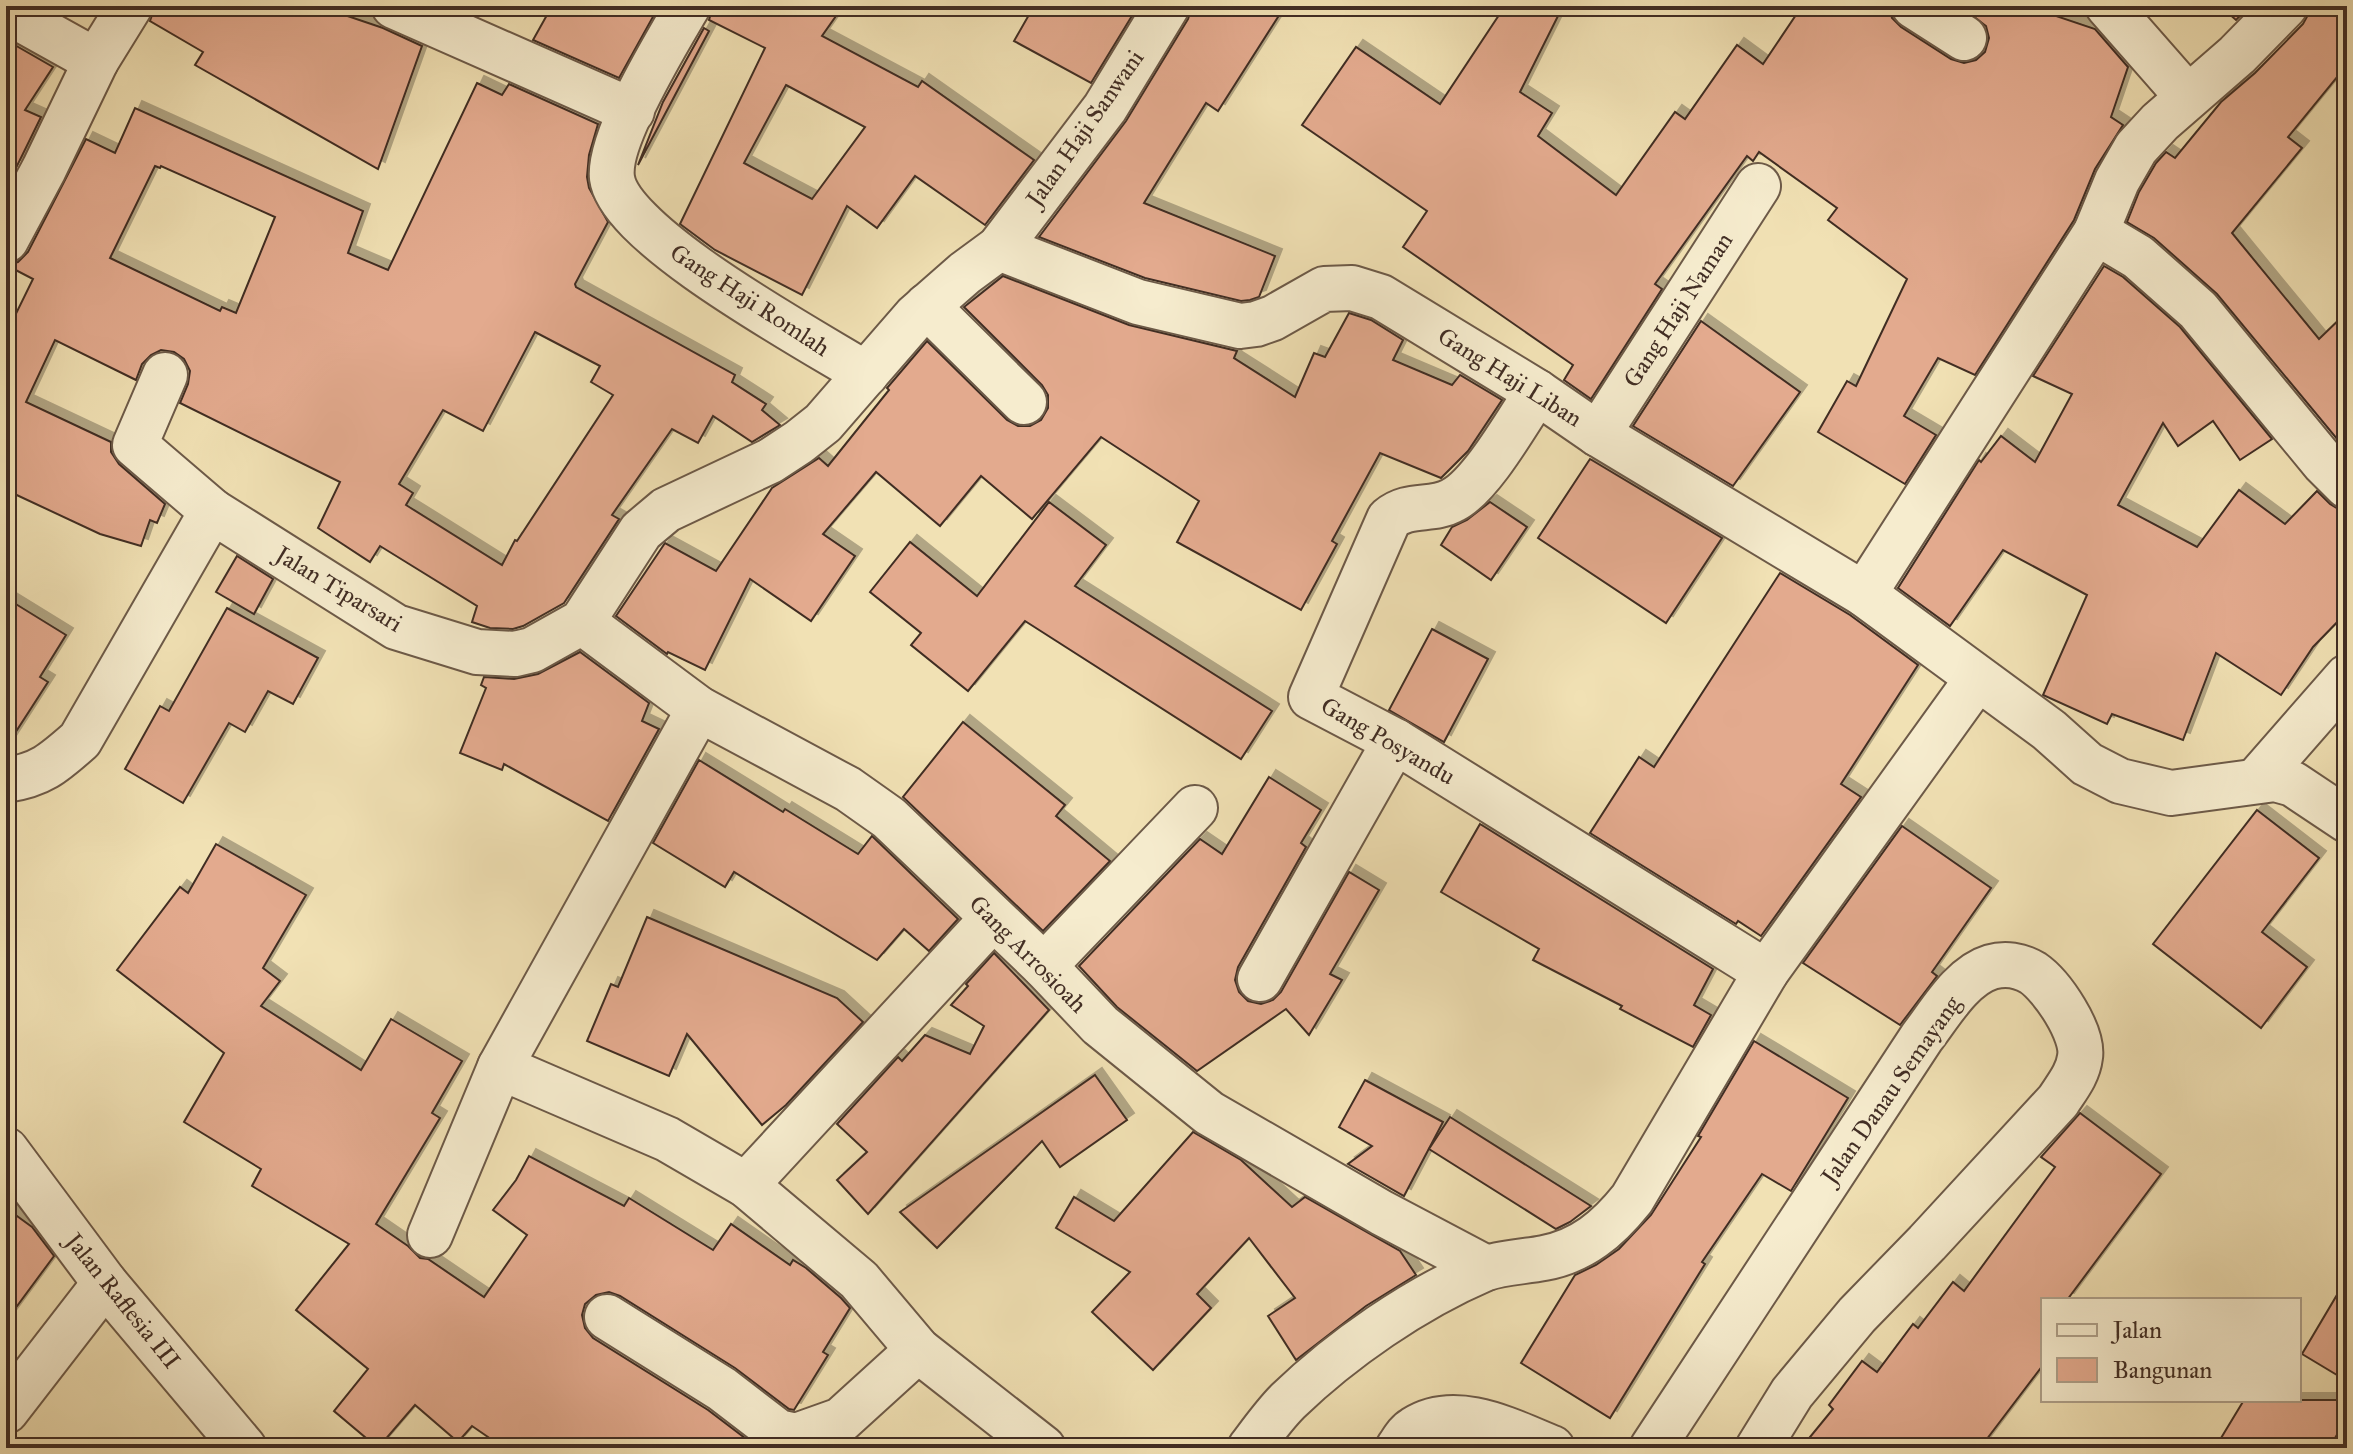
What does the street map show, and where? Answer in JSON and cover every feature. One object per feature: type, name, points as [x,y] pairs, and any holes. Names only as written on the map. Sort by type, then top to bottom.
[{"type":"street","points":[[6,240],[96,61],[130,6]]},
{"type":"street","points":[[394,6],[448,17],[632,111]]},
{"type":"street","name":"Gang Haji Romlah","points":[[688,6],[622,130],[612,177],[616,191],[627,208],[683,261],[866,374]]},
{"type":"street","name":"Jalan Haji Sanwani","points":[[999,248],[1105,108],[1167,6]]},
{"type":"street","points":[[1914,6],[1964,38]]},
{"type":"street","points":[[2108,6],[2187,96]]},
{"type":"street","points":[[1864,594],[2096,232],[2117,181],[2136,148],[2187,96],[2237,55],[2285,6]]},
{"type":"street","points":[[6,11],[96,61]]},
{"type":"street","name":"Gang Haji Naman","points":[[1598,434],[1758,186]]},
{"type":"street","points":[[2096,232],[2138,257],[2198,310],[2324,463],[2347,486]]},
{"type":"street","name":"Jalan Tiparsari","points":[[165,375],[135,445],[212,511],[396,627],[477,652],[515,654],[532,650],[582,622],[641,531],[666,510],[770,461],[823,423],[927,306],[999,248]]},
{"type":"street","name":"Gang Haji Liban","points":[[999,248],[1138,302],[1240,326],[1273,318],[1324,289],[1352,288],[1381,297],[1537,392],[1598,434],[1864,594],[2049,730],[2087,764],[2120,781],[2171,793],[2275,779],[2293,784],[2347,820]]},
{"type":"street","points":[[927,306],[1024,402]]},
{"type":"street","name":"Gang Posyandu","points":[[1537,392],[1464,493],[1443,505],[1398,511],[1389,519],[1318,675],[1311,697],[1395,741],[1766,972]]},
{"type":"street","points":[[6,780],[30,777],[80,740],[212,511]]},
{"type":"street","name":"Gang Arrosioah","points":[[582,622],[699,709],[848,789],[889,818],[1044,966],[1100,1025],[1209,1113],[1382,1213],[1486,1268]]},
{"type":"street","points":[[2256,781],[2347,677]]},
{"type":"street","points":[[1250,1448],[1286,1403],[1343,1352],[1417,1305],[1486,1268],[1565,1253],[1590,1241],[1611,1224],[1632,1199],[1766,972],[1977,679]]},
{"type":"street","points":[[430,1235],[500,1067],[699,709]]},
{"type":"street","points":[[1260,979],[1395,741]]},
{"type":"street","points":[[1044,966],[1195,808]]},
{"type":"street","points":[[746,1185],[993,918]]},
{"type":"street","name":"Jalan Danau Semayang","points":[[1652,1448],[1913,1050],[1948,1002],[1973,976],[1989,968],[2007,964],[2035,974],[2077,1032],[2081,1055],[2072,1080],[2058,1101],[1857,1315],[1792,1393],[1758,1448]]},
{"type":"street","points":[[500,1067],[667,1139],[746,1185],[859,1280],[918,1350],[1043,1448]]},
{"type":"street","name":"Jalan Raflesia III","points":[[6,1150],[105,1283],[244,1448]]},
{"type":"street","points":[[6,1411],[105,1283]]},
{"type":"street","points":[[607,1317],[722,1389],[778,1432],[796,1436],[841,1420],[918,1350]]},
{"type":"street","points":[[1398,1448],[1411,1430],[1439,1417],[1470,1419],[1552,1448]]},
{"type":"building","points":[[155,6],[318,6],[383,28],[422,46],[378,169],[195,65],[203,52],[150,21]]},
{"type":"building","points":[[552,6],[659,6],[619,78],[533,40]]},
{"type":"building","points":[[713,6],[843,6],[822,36],[918,87],[922,81],[1034,160],[985,225],[915,176],[877,228],[847,206],[802,295],[715,250],[680,224],[765,48],[709,20]],"holes":[[[786,85],[865,127],[812,199],[744,163]]]},
{"type":"building","points":[[1034,6],[1138,6],[1091,83],[1014,41]]},
{"type":"building","points":[[1192,6],[1285,6],[1218,111],[1206,103],[1144,203],[1275,256],[1259,297],[1250,300],[1241,301],[1145,278],[1039,237],[1126,121],[1188,19]]},
{"type":"building","points":[[1505,6],[1563,6],[1520,92],[1552,113],[1538,136],[1616,195],[1675,112],[1685,119],[1737,45],[1763,64],[1802,6],[1889,6],[1892,18],[1901,27],[1951,59],[1964,63],[1976,60],[1985,52],[1989,38],[1986,26],[1960,6],[2058,6],[2053,15],[2095,29],[2128,67],[2111,117],[2123,125],[2095,169],[2074,220],[1975,375],[1938,358],[1904,416],[1936,435],[1905,484],[1818,432],[1847,381],[1856,386],[1907,279],[1828,220],[1837,208],[1759,152],[1753,161],[1747,156],[1655,284],[1662,289],[1591,399],[1564,380],[1573,365],[1403,247],[1427,211],[1302,125],[1356,47],[1440,104]]},
{"type":"building","points":[[2220,6],[2250,6],[2236,20]]},
{"type":"building","points":[[2309,6],[2347,6],[2347,65],[2288,137],[2302,148],[2232,233],[2319,339],[2347,312],[2347,451],[2217,294],[2154,238],[2127,222],[2139,192],[2156,163],[2166,152],[2175,158],[2221,102],[2255,73],[2303,24]]},
{"type":"building","points":[[704,28],[709,31],[638,165],[663,102]]},
{"type":"building","points":[[6,40],[53,67],[25,110],[41,117],[16,168],[6,163]]},
{"type":"building","points":[[477,83],[502,95],[509,84],[598,124],[589,155],[587,177],[589,188],[608,222],[576,287],[735,375],[732,382],[766,404],[762,410],[780,425],[752,442],[713,416],[698,443],[672,429],[612,515],[619,519],[564,603],[513,629],[490,628],[472,622],[477,606],[380,546],[370,562],[318,528],[340,482],[180,403],[190,371],[184,359],[174,352],[161,350],[151,355],[142,364],[136,380],[55,340],[26,402],[111,442],[111,452],[119,464],[165,504],[157,523],[150,520],[141,546],[100,534],[6,490],[6,334],[33,279],[6,265],[18,262],[28,252],[86,139],[115,153],[135,108],[363,211],[348,253],[388,270]],"holes":[[[155,166],[275,217],[236,313],[222,307],[220,311],[110,258]],[[535,332],[600,366],[591,382],[613,395],[515,540],[502,565],[406,505],[413,493],[399,484],[443,410],[483,431]]]},
{"type":"building","points":[[2104,266],[2123,277],[2180,327],[2272,439],[2240,460],[2213,421],[2178,446],[2163,423],[2118,505],[2197,547],[2239,490],[2285,524],[2317,491],[2330,504],[2347,510],[2347,612],[2313,647],[2281,695],[2216,653],[2183,740],[2112,714],[2107,724],[2043,695],[2087,595],[2003,550],[1950,626],[1898,588],[1979,460],[1981,462],[2001,436],[2035,462],[2072,394],[2033,376]]},
{"type":"building","points":[[1003,276],[1129,325],[1237,351],[1234,358],[1295,397],[1314,353],[1325,357],[1349,313],[1371,320],[1403,340],[1393,360],[1452,385],[1460,375],[1502,400],[1468,451],[1441,478],[1380,453],[1332,541],[1337,544],[1301,610],[1177,542],[1199,501],[1101,437],[1032,519],[981,476],[940,526],[876,472],[823,534],[855,556],[811,621],[750,579],[705,670],[667,654],[616,616],[665,543],[716,571],[772,488],[819,458],[828,466],[927,341],[1007,420],[1018,426],[1030,426],[1041,420],[1048,408],[1048,395],[1042,385],[964,307]]},
{"type":"building","points":[[1701,321],[1800,392],[1733,486],[1633,426]]},
{"type":"building","points":[[1590,459],[1722,538],[1666,623],[1538,538]]},
{"type":"building","points":[[1049,502],[1106,545],[1075,586],[1272,711],[1241,759],[1025,621],[968,691],[911,645],[921,633],[870,592],[910,542],[977,596]]},
{"type":"building","points":[[1490,502],[1527,527],[1491,580],[1441,545],[1452,527]]},
{"type":"building","points":[[237,556],[273,579],[254,614],[216,592]]},
{"type":"building","points":[[1780,573],[1850,615],[1918,665],[1841,784],[1861,797],[1761,936],[1738,921],[1736,924],[1590,833],[1639,757],[1654,767]]},
{"type":"building","points":[[6,598],[66,635],[40,677],[48,682],[6,747]]},
{"type":"building","points":[[227,608],[318,658],[293,704],[268,691],[245,732],[229,723],[183,803],[125,769],[160,706],[169,711]]},
{"type":"building","points":[[1432,629],[1488,659],[1444,742],[1389,710]]},
{"type":"building","points":[[580,652],[649,703],[642,721],[659,729],[608,821],[504,764],[502,770],[460,753],[486,688],[481,685],[484,677],[514,679],[538,674]]},
{"type":"building","points":[[963,722],[1065,805],[1056,816],[1110,861],[1043,931],[903,797]]},
{"type":"building","points":[[699,760],[858,854],[872,836],[958,919],[929,951],[904,929],[877,960],[734,872],[725,887],[653,843]]},
{"type":"building","points":[[1269,777],[1321,810],[1301,843],[1306,847],[1238,967],[1235,980],[1239,992],[1248,1001],[1261,1004],[1273,1000],[1281,992],[1349,872],[1379,890],[1330,974],[1342,980],[1309,1035],[1286,1009],[1197,1071],[1117,1007],[1079,966],[1200,839],[1222,854]]},
{"type":"building","points":[[2257,810],[2319,858],[2262,932],[2307,967],[2261,1028],[2153,944]]},
{"type":"building","points":[[1480,824],[1713,969],[1694,1005],[1711,1015],[1693,1047],[1533,960],[1539,949],[1441,892]]},
{"type":"building","points":[[1902,826],[1991,888],[1932,972],[1937,976],[1900,1025],[1803,963]]},
{"type":"building","points":[[216,844],[306,895],[263,968],[280,981],[261,1006],[361,1070],[391,1019],[462,1061],[432,1113],[440,1118],[376,1224],[420,1258],[428,1259],[484,1297],[527,1235],[493,1210],[516,1180],[529,1156],[624,1206],[629,1198],[713,1250],[731,1224],[790,1265],[793,1260],[806,1268],[850,1308],[823,1352],[828,1355],[794,1410],[735,1368],[620,1296],[609,1292],[596,1295],[585,1304],[582,1315],[585,1328],[593,1338],[708,1410],[758,1448],[504,1448],[472,1426],[458,1442],[415,1405],[378,1448],[334,1411],[368,1369],[296,1310],[349,1244],[252,1186],[261,1169],[184,1122],[224,1053],[117,970],[180,887],[188,893]]},
{"type":"building","points":[[647,917],[837,998],[863,1022],[786,1105],[762,1125],[687,1034],[669,1076],[587,1041],[611,984],[618,987]]},
{"type":"building","points":[[994,953],[1049,1010],[868,1214],[837,1180],[867,1152],[837,1124],[898,1057],[902,1061],[925,1035],[970,1054],[984,1026],[951,1005]]},
{"type":"building","points":[[1754,1041],[1848,1098],[1791,1191],[1762,1174],[1702,1262],[1705,1264],[1610,1418],[1521,1363],[1575,1275],[1619,1249],[1651,1215],[1701,1137],[1698,1136]]},
{"type":"building","points":[[1095,1075],[1127,1120],[1060,1167],[1042,1141],[937,1248],[900,1212]]},
{"type":"building","points":[[1365,1080],[1443,1122],[1404,1196],[1348,1164],[1372,1146],[1339,1127]]},
{"type":"building","points":[[2080,1113],[2161,1174],[2068,1298],[2041,1298],[2041,1368],[1980,1448],[1801,1448],[1833,1409],[1829,1405],[1862,1361],[1877,1372],[1913,1324],[1918,1328],[1953,1282],[1964,1291],[2055,1167],[2041,1157]]},
{"type":"building","points":[[1450,1117],[1591,1206],[1556,1229],[1429,1149]]},
{"type":"building","points":[[1193,1132],[1241,1160],[1292,1207],[1305,1197],[1400,1251],[1416,1275],[1366,1306],[1296,1360],[1268,1316],[1295,1298],[1249,1238],[1197,1294],[1211,1308],[1153,1370],[1092,1312],[1130,1272],[1056,1228],[1074,1197],[1114,1221]]},
{"type":"building","points":[[6,1208],[32,1227],[54,1256],[6,1321]]},
{"type":"building","points":[[2347,1278],[2347,1381],[2302,1354]]},
{"type":"building","points":[[2347,1400],[2347,1418],[2329,1448],[2215,1448],[2243,1402]]}]
